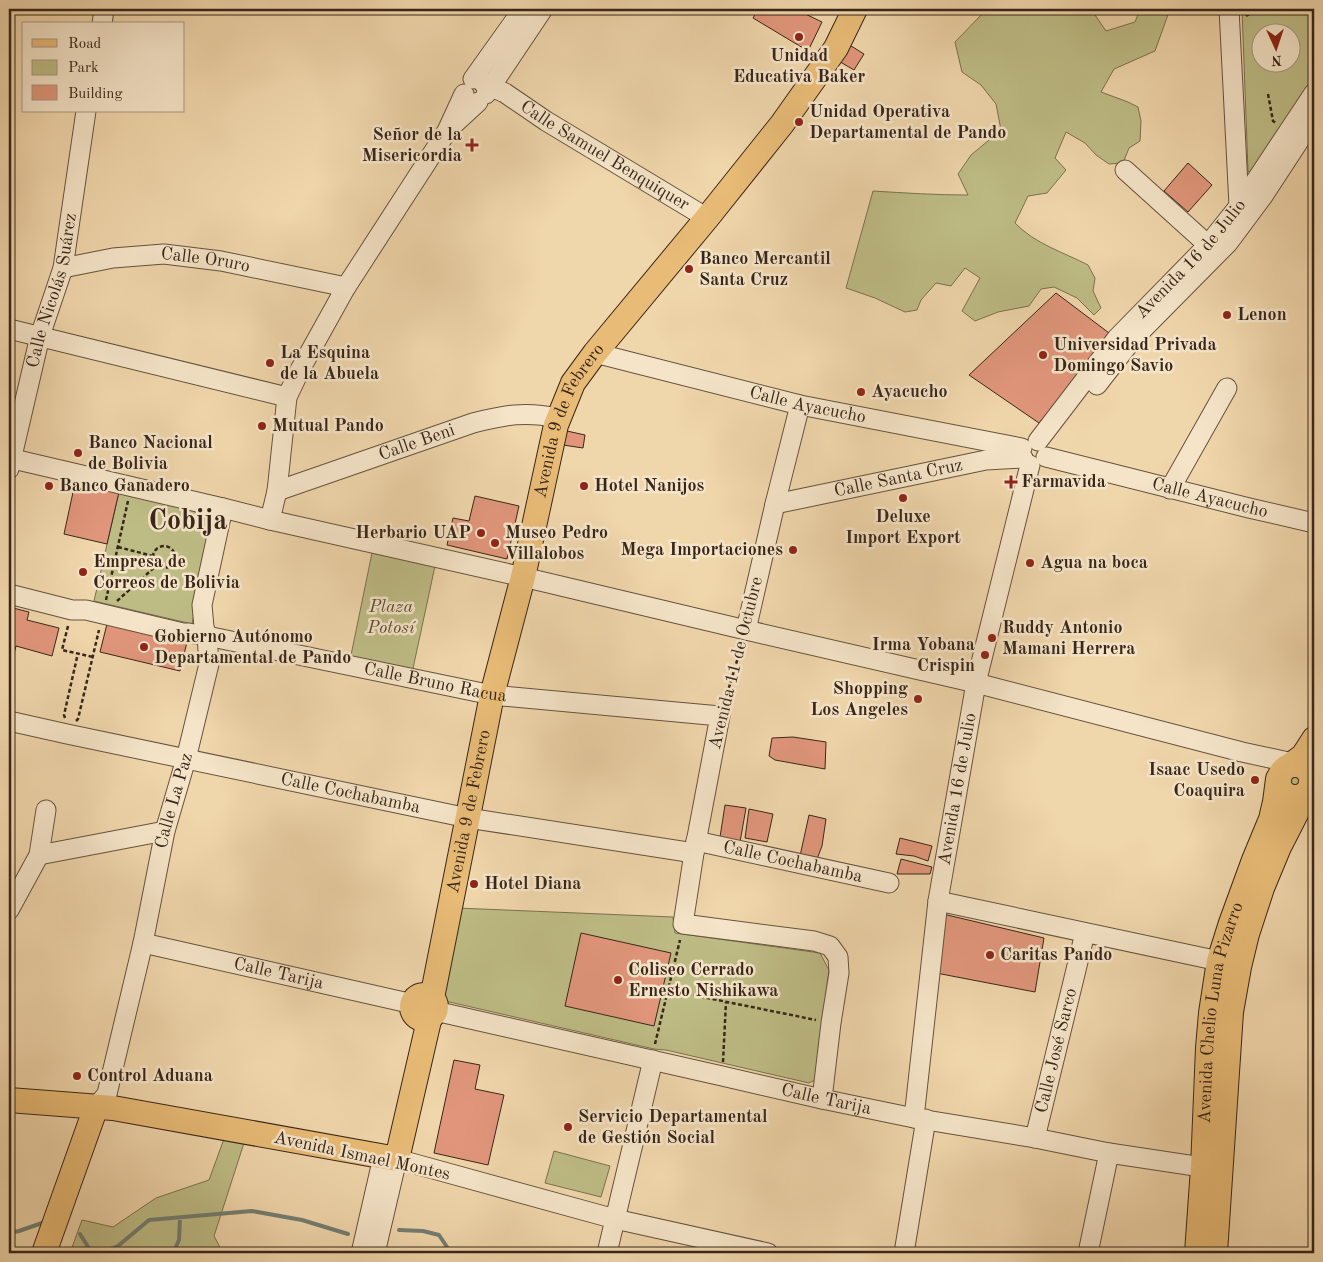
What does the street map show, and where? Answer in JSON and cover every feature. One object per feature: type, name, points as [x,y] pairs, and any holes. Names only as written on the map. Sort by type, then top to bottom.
[{"type":"main road","name":"Avenida 9 de Febrero","points":[[390,1158],[425,1007],[484,694],[516,576],[542,436],[573,383],[702,215],[770,120],[823,41],[838,9]]},
{"type":"main road","name":"Avenida 9 de Febrero","points":[[552,417],[563,373],[782,124],[836,48],[855,9]]},
{"type":"main road","name":"Avenida Chelio Luna Pizarro","points":[[1197,1253],[1211,1168],[1230,1012],[1239,967],[1247,934],[1262,888],[1279,847],[1295,777],[1302,756],[1314,739]]},
{"type":"main road","name":"Avenida Chelio Luna Pizarro","points":[[1214,1253],[1208,1048],[1219,961],[1247,878],[1276,802],[1295,777]]},
{"type":"main road","name":"Avenida Ismael Montes","points":[[9,1100],[105,1103],[390,1158]]},
{"type":"main road","points":[[44,1253],[105,1103]]},
{"type":"main road","points":[[61,1253],[105,1103]]},
{"type":"street","points":[[102,22],[104,9]]},
{"type":"street","points":[[485,89],[523,9]]},
{"type":"street","points":[[270,520],[277,491],[287,397],[300,368],[346,287],[447,131],[485,89],[543,9]]},
{"type":"street","points":[[1236,14],[1242,213]]},
{"type":"street","name":"Calle Samuel Benquiquer","points":[[485,89],[546,121],[702,215]]},
{"type":"street","name":"Avenida 16 de Julio","points":[[1034,453],[1132,340],[1228,243],[1242,213],[1314,93]]},
{"type":"street","name":"Calle Nicolás Suárez","points":[[10,462],[40,336],[64,268],[86,112]]},
{"type":"street","name":"Avenida 16 de Julio","points":[[904,1253],[920,1118],[938,901],[976,683],[1034,453],[1117,338],[1208,245],[1263,196],[1314,118]]},
{"type":"street","points":[[1125,170],[1208,245]]},
{"type":"street","name":"Calle Oruro","points":[[64,268],[113,258],[164,254],[221,261],[346,287]]},
{"type":"street","points":[[9,329],[287,397]]},
{"type":"street","name":"Calle Ayacucho","points":[[595,354],[800,405],[1034,453],[1170,489],[1314,522]]},
{"type":"street","points":[[1170,489],[1227,388]]},
{"type":"street","name":"Avenida 11 de Octubre","points":[[746,630],[800,405]]},
{"type":"street","name":"Calle Beni","points":[[277,491],[473,423],[499,416],[525,414],[552,417]]},
{"type":"street","name":"Calle Santa Cruz","points":[[775,504],[986,460],[1034,453]]},
{"type":"street","points":[[10,462],[223,508],[976,683],[1242,752],[1295,777]]},
{"type":"street","name":"Calle La Paz","points":[[105,1103],[143,943],[165,831],[186,759],[209,664],[202,605],[223,508]]},
{"type":"street","name":"Calle Bruno Racua","points":[[9,594],[72,610],[86,610],[183,633],[207,636],[484,694],[720,716]]},
{"type":"street","name":"Avenida 11 de Octubre","points":[[683,924],[695,847],[720,716]]},
{"type":"street","name":"Calle Cochabamba","points":[[9,720],[67,734],[462,816],[695,847],[890,883]]},
{"type":"street","points":[[1242,752],[1259,764],[1295,777]]},
{"type":"street","points":[[9,910],[39,855],[46,810]]},
{"type":"street","points":[[39,855],[165,831]]},
{"type":"street","points":[[938,901],[1219,961]]},
{"type":"street","points":[[683,924],[814,941],[830,946],[838,958],[839,973],[822,1099]]},
{"type":"street","name":"Calle José Sarco","points":[[1035,1138],[1085,933]]},
{"type":"street","name":"Calle Tarija","points":[[143,943],[822,1099],[1108,1153],[1211,1168]]},
{"type":"street","points":[[607,1253],[653,1060]]},
{"type":"street","points":[[1088,1253],[1108,1153]]},
{"type":"street","name":"Avenida Ismael Montes","points":[[390,1158],[615,1219],[768,1253]]},
{"type":"street","name":"Avenida 9 de Febrero","points":[[361,1253],[390,1158]]},
{"type":"street","name":"Avenida 9 de Febrero","points":[[375,1253],[390,1158]]},
{"type":"path","points":[[1236,14],[1257,9]]},
{"type":"path","points":[[1268,94],[1273,121],[1279,124]]},
{"type":"path","points":[[162,546],[169,548],[174,553],[174,560],[170,566],[163,568],[154,563],[153,556],[156,549],[162,546]]},
{"type":"path","points":[[118,547],[153,556]]},
{"type":"path","points":[[103,614],[157,565]]},
{"type":"path","points":[[72,610],[62,650],[93,657]]},
{"type":"path","name":"Avenida 11 de Octubre","points":[[720,716],[746,630]]},
{"type":"path","points":[[67,734],[64,716],[78,653]]},
{"type":"path","points":[[653,1060],[683,924]]},
{"type":"path","points":[[668,990],[831,1023]]},
{"type":"path","points":[[722,1076],[726,1001]]},
{"type":"green space","points":[[986,9],[1099,9],[1095,15],[1106,31],[1135,22],[1140,9],[1170,9],[1155,51],[1114,69],[1101,92],[1138,107],[1141,121],[1140,141],[1129,148],[1123,163],[1109,164],[1096,155],[1085,143],[1066,132],[1055,158],[1066,170],[1047,193],[1028,196],[1015,223],[1031,237],[1088,265],[1095,278],[1093,291],[1101,308],[1094,315],[1077,298],[1054,287],[1041,289],[1029,306],[998,312],[975,321],[962,311],[980,278],[965,268],[951,286],[936,283],[921,300],[917,310],[905,312],[875,298],[846,288],[873,191],[968,195],[958,174],[971,155],[1001,130],[996,104],[981,85],[962,72],[955,42]]},
{"type":"green space","points":[[1242,9],[1314,9],[1314,82],[1253,173],[1248,171]]},
{"type":"green space","points":[[119,492],[205,513],[212,517],[192,624],[94,601]]},
{"type":"green space","name":"Plaza Potosí","points":[[372,553],[435,566],[412,673],[350,660]]},
{"type":"green space","points":[[1299,771],[1304,775],[1305,783],[1295,792],[1288,789],[1285,777]]},
{"type":"green space","points":[[457,908],[673,917],[675,933],[820,953],[829,970],[815,1080],[809,1083],[445,1001],[441,987]]},
{"type":"green space","points":[[225,1136],[244,1143],[214,1236],[223,1253],[70,1253],[82,1220],[113,1227],[156,1198],[209,1180]]},
{"type":"green space","points":[[554,1151],[610,1166],[601,1197],[545,1183]]},
{"type":"building","name":"Unidad Educativa Baker","points":[[758,9],[795,9],[822,22],[808,51],[753,18]]},
{"type":"building","points":[[848,44],[864,54],[854,70],[837,60]]},
{"type":"building","points":[[1188,163],[1212,185],[1188,212],[1164,191]]},
{"type":"building","name":"Universidad Privada Domingo Savio","points":[[1056,293],[1113,336],[1039,423],[969,375]]},
{"type":"building","points":[[567,431],[585,435],[583,448],[563,445]]},
{"type":"building","points":[[75,483],[119,492],[107,544],[64,534]]},
{"type":"building","name":"Herbario UAP","points":[[475,496],[519,506],[507,559],[447,545],[453,518],[469,521]]},
{"type":"building","points":[[9,607],[29,612],[27,620],[59,628],[52,656],[16,646],[14,654],[9,652]]},
{"type":"building","name":"Gobierno Autónomo Departamental de Pando","points":[[107,624],[187,642],[180,671],[100,652]]},
{"type":"building","points":[[793,737],[826,742],[825,769],[775,760],[769,756],[772,738]]},
{"type":"building","points":[[725,805],[746,808],[740,842],[720,837]]},
{"type":"building","points":[[749,809],[773,814],[767,842],[745,838]]},
{"type":"building","points":[[809,815],[826,819],[822,846],[817,859],[800,856]]},
{"type":"building","points":[[900,838],[932,846],[928,861],[914,856],[896,854]]},
{"type":"building","points":[[901,859],[932,867],[930,874],[897,874]]},
{"type":"building","name":"Caritas Pando","points":[[943,914],[1044,938],[1035,992],[936,973]]},
{"type":"building","name":"Coliseo Cerrado Ernesto Nishikawa","points":[[581,933],[671,953],[654,1026],[565,1006]]},
{"type":"building","points":[[454,1060],[480,1065],[475,1089],[504,1095],[488,1165],[434,1153]]},
{"type":"waterway","points":[[80,1234],[90,1250],[100,1253],[118,1246],[149,1220],[252,1211],[302,1220],[348,1234]]},
{"type":"waterway","points":[[173,1253],[179,1240],[180,1218]]},
{"type":"waterway","points":[[9,1233],[45,1222]]},
{"type":"waterway","points":[[399,1230],[423,1231],[439,1235],[450,1253]]},
{"type":"place","name":"Unidad Educativa Baker","points":[[799,37]]},
{"type":"place","name":"Unidad Operativa Departamental de Pando","points":[[799,122]]},
{"type":"place","name":"Señor de la Misericordia","points":[[472,145]]},
{"type":"place","name":"Banco Mercantil Santa Cruz","points":[[689,269]]},
{"type":"place","name":"Lenon","points":[[1227,315]]},
{"type":"place","name":"Universidad Privada Domingo Savio","points":[[1043,355]]},
{"type":"place","name":"La Esquina de la Abuela","points":[[270,363]]},
{"type":"place","name":"Ayacucho","points":[[861,392]]},
{"type":"place","name":"Mutual Pando","points":[[262,426]]},
{"type":"place","name":"Banco Nacional de Bolivia","points":[[78,453]]},
{"type":"place","name":"Farmavida","points":[[1011,482]]},
{"type":"place","name":"Banco Ganadero","points":[[49,486]]},
{"type":"place","name":"Hotel Nanijos","points":[[584,486]]},
{"type":"place","name":"Deluxe Import Export","points":[[903,498]]},
{"type":"place","name":"Herbario UAP","points":[[481,533]]},
{"type":"place","name":"Museo Pedro Villalobos","points":[[495,543]]},
{"type":"place","name":"Mega Importaciones","points":[[793,550]]},
{"type":"place","name":"Agua na boca","points":[[1030,563]]},
{"type":"place","name":"Empresa de Correos de Bolivia","points":[[83,572]]},
{"type":"place","name":"Ruddy Antonio Mamani Herrera","points":[[992,638]]},
{"type":"place","name":"Gobierno Autónomo Departamental de Pando","points":[[144,647]]},
{"type":"place","name":"Irma Yobana Crispin","points":[[985,655]]},
{"type":"place","name":"Shopping Los Angeles","points":[[918,699]]},
{"type":"place","name":"Isaac Usedo Coaquira","points":[[1255,780]]},
{"type":"place","name":"Hotel Diana","points":[[474,884]]},
{"type":"place","name":"Caritas Pando","points":[[990,955]]},
{"type":"place","name":"Coliseo Cerrado Ernesto Nishikawa","points":[[618,980]]},
{"type":"place","name":"Control Aduana","points":[[77,1076]]},
{"type":"place","name":"Servicio Departamental de Gestión Social","points":[[568,1127]]},
{"type":"district","name":"Cobija","points":[[188,522]]}]
